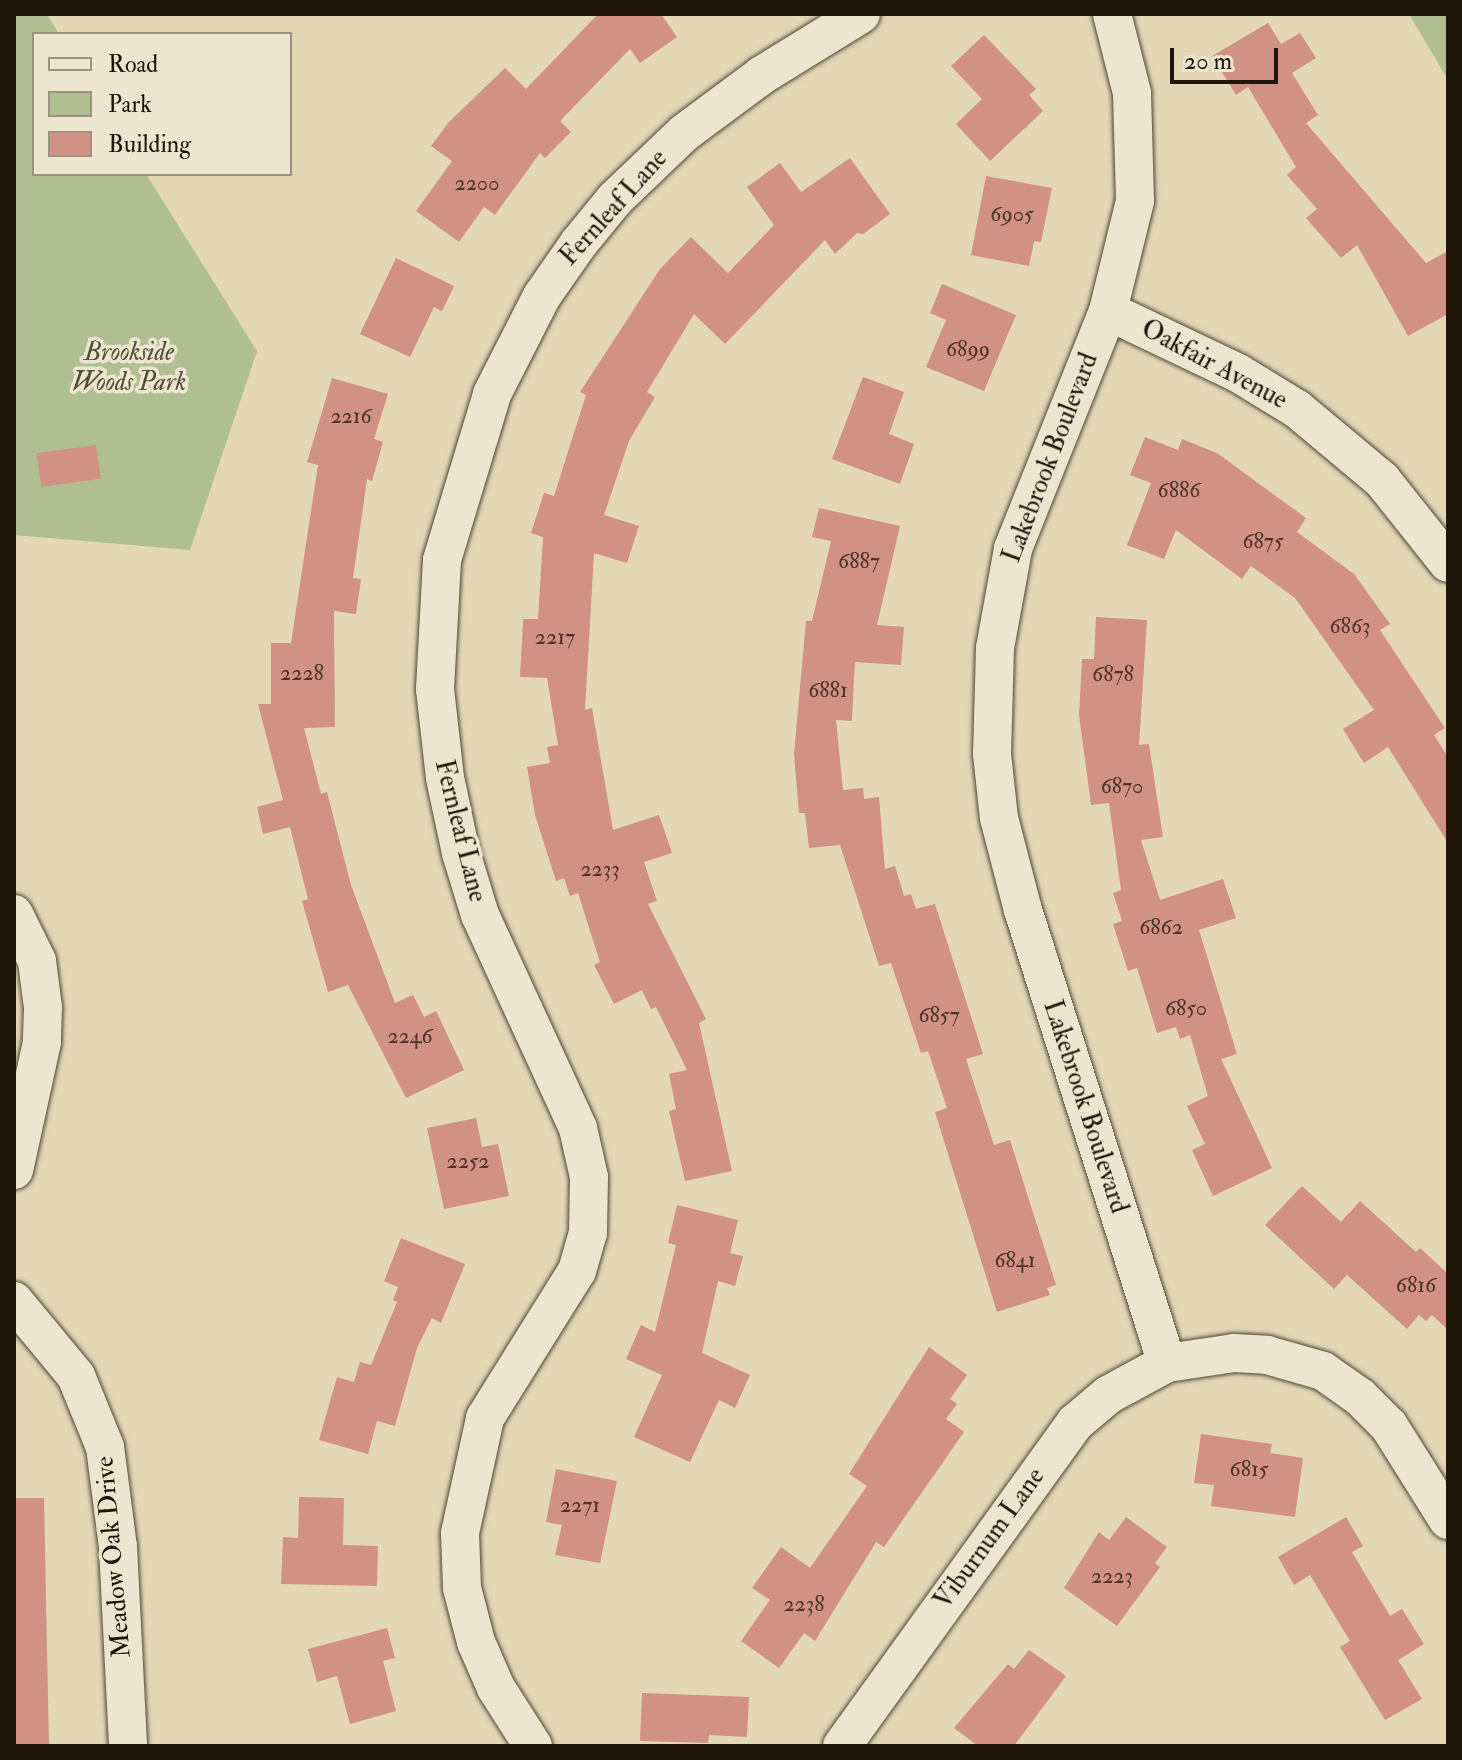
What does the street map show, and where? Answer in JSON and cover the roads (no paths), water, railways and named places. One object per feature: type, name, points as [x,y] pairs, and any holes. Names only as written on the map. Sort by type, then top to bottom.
[{"type":"street","name":"Fernleaf Lane","points":[[533,1746],[496,1688],[476,1642],[462,1588],[462,1519],[485,1418],[577,1271],[588,1233],[589,1177],[578,1128],[480,915],[461,853],[445,778],[435,689],[442,560],[482,419],[542,296],[570,255],[615,199],[684,133],[762,75],[861,14]]},
{"type":"street","name":"Lakebrook Boulevard","points":[[1112,14],[1132,93],[1137,166],[1132,219],[1108,311],[1013,549],[995,648],[992,754],[999,818],[1023,910],[1167,1363]]},
{"type":"street","name":"Oakfair Avenue","points":[[1108,311],[1238,373],[1304,414],[1382,480],[1448,563]]},
{"type":"street","points":[[14,914],[37,961],[43,1008],[42,1042],[14,1170]]},
{"type":"street","name":"Meadow Oak Drive","points":[[14,1301],[76,1376],[103,1438],[118,1547],[128,1746]]},
{"type":"street","name":"Viburnum Lane","points":[[842,1746],[1075,1423],[1115,1390],[1167,1363],[1234,1353],[1267,1355],[1323,1371],[1360,1397],[1389,1426],[1448,1520]]},
{"type":"park label","name":"Brookside Woods Park","points":[[129,368]]}]
